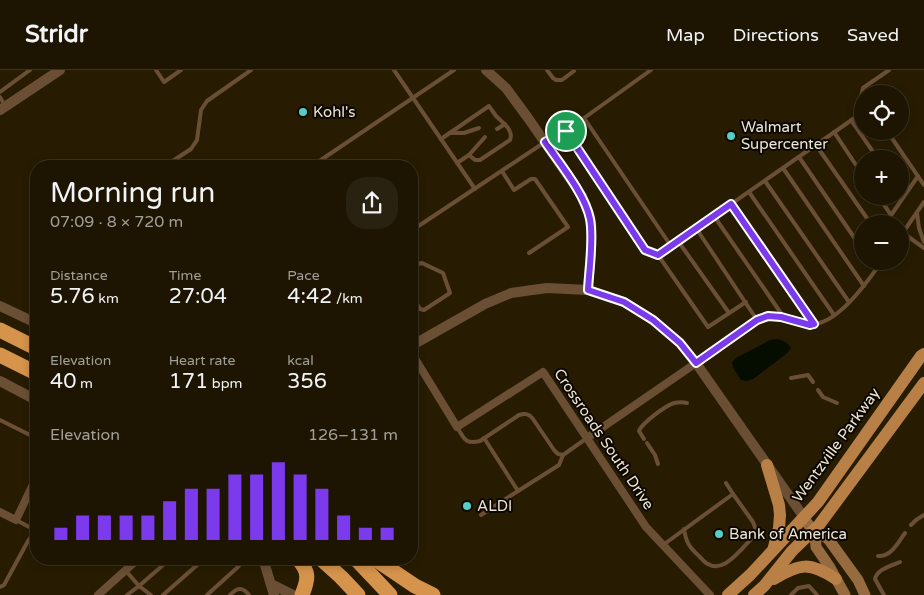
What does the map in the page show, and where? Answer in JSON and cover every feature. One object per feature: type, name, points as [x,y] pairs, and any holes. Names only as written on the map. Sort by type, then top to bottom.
[{"type":"highway","points":[[0,330],[30,345]]},
{"type":"highway","points":[[0,355],[30,370]]},
{"type":"highway","points":[[302,565],[306,570],[307,583],[302,595]]},
{"type":"highway","points":[[328,565],[358,595]]},
{"type":"highway","points":[[362,565],[390,595]]},
{"type":"highway","points":[[384,565],[415,586],[433,595]]},
{"type":"main road","name":"Wentzville Parkway","points":[[759,591],[810,526],[818,502],[924,354]]},
{"type":"main road","name":"Wentzville Parkway","points":[[728,595],[773,551],[823,519],[924,382]]},
{"type":"main road","points":[[766,465],[780,515],[773,551]]},
{"type":"main road","points":[[810,526],[816,547],[845,595]]},
{"type":"main road","points":[[810,526],[829,540],[858,580],[865,595]]},
{"type":"main road","points":[[759,591],[788,570],[797,567],[814,567],[826,572],[847,587],[851,595]]},
{"type":"street","points":[[2,105],[60,70]]},
{"type":"street","points":[[486,70],[506,88],[582,196],[591,221],[588,290]]},
{"type":"street","points":[[418,342],[485,304],[511,293],[547,288],[588,290],[624,302],[653,320],[680,343],[810,526]]},
{"type":"street","points":[[0,306],[30,320]]},
{"type":"street","points":[[418,363],[457,427]]},
{"type":"street","points":[[587,438],[696,363]]},
{"type":"street","name":"Crossroads South Drive","points":[[457,427],[544,372],[646,527],[710,595]]},
{"type":"street","points":[[0,381],[30,397]]},
{"type":"street","points":[[0,512],[16,520],[30,491]]},
{"type":"street","points":[[98,595],[131,565]]},
{"type":"street","points":[[265,565],[274,595]]},
{"type":"street","points":[[271,584],[293,595]]},
{"type":"lane","points":[[0,92],[30,70]]},
{"type":"lane","points":[[156,70],[164,82],[181,70]]},
{"type":"lane","points":[[174,160],[191,149],[197,140],[201,110],[207,102],[251,70]]},
{"type":"lane","points":[[394,70],[475,189]]},
{"type":"lane","points":[[321,160],[454,70]]},
{"type":"lane","points":[[547,70],[556,80],[562,80],[574,70]]},
{"type":"lane","points":[[418,226],[545,142],[566,131],[651,70]]},
{"type":"lane","points":[[868,85],[890,70]]},
{"type":"lane","points":[[441,139],[489,106],[511,133],[510,140],[480,160],[475,160],[469,155]]},
{"type":"lane","points":[[491,120],[496,116]]},
{"type":"lane","points":[[584,118],[671,246]]},
{"type":"lane","points":[[658,255],[854,118]]},
{"type":"lane","points":[[851,120],[872,150]]},
{"type":"lane","points":[[497,129],[505,124]]},
{"type":"lane","points":[[450,133],[464,134],[479,128]]},
{"type":"lane","points":[[566,131],[645,250],[658,255],[708,327],[746,302]]},
{"type":"lane","points":[[834,132],[854,162]]},
{"type":"lane","points":[[457,163],[469,155],[485,137]]},
{"type":"lane","points":[[893,140],[924,185]]},
{"type":"lane","points":[[816,145],[865,215]]},
{"type":"lane","points":[[799,157],[854,236]]},
{"type":"lane","points":[[783,168],[864,286]]},
{"type":"lane","points":[[502,171],[514,190],[534,179],[568,227],[529,253]]},
{"type":"lane","points":[[909,190],[918,176]]},
{"type":"lane","points":[[765,181],[849,302]]},
{"type":"lane","points":[[749,192],[834,316]]},
{"type":"lane","points":[[909,224],[924,202]]},
{"type":"lane","points":[[731,204],[814,324]]},
{"type":"lane","points":[[884,205],[891,215],[898,205]]},
{"type":"lane","points":[[917,213],[919,228],[924,242]]},
{"type":"lane","points":[[714,216],[785,319]]},
{"type":"lane","points":[[696,228],[757,320]]},
{"type":"lane","points":[[909,237],[924,248]]},
{"type":"lane","points":[[678,241],[729,313]]},
{"type":"lane","points":[[418,264],[422,263],[443,273],[450,293],[424,310],[418,306]]},
{"type":"lane","points":[[696,363],[757,320],[768,316],[810,325],[834,316],[864,286],[876,270]]},
{"type":"lane","points":[[791,378],[808,375],[813,382]]},
{"type":"lane","points":[[818,390],[823,397],[837,403]]},
{"type":"lane","points":[[658,464],[639,431],[642,425],[669,406],[681,402],[687,403]]},
{"type":"lane","points":[[457,427],[466,441],[470,443],[480,441],[519,415],[526,413],[530,415],[554,450],[562,456]]},
{"type":"lane","points":[[0,420],[30,435]]},
{"type":"lane","points":[[484,438],[518,491]]},
{"type":"lane","points":[[481,515],[559,465],[562,456],[587,438]]},
{"type":"lane","points":[[684,529],[690,548],[708,564],[713,566],[729,562],[755,534],[755,526],[726,483]]},
{"type":"lane","points":[[663,545],[733,494]]},
{"type":"lane","points":[[911,526],[924,515]]},
{"type":"lane","points":[[16,520],[30,526]]},
{"type":"lane","points":[[878,556],[889,554],[905,533]]},
{"type":"lane","points":[[0,588],[4,585],[30,538]]},
{"type":"lane","points":[[884,595],[875,579],[876,574],[900,562]]},
{"type":"lane","points":[[127,595],[163,565]]},
{"type":"lane","points":[[163,595],[197,565]]},
{"type":"lane","points":[[207,595],[239,565]]},
{"type":"lane","points":[[126,570],[139,586],[150,595]]},
{"type":"lane","points":[[791,595],[798,588],[809,586],[817,595]]},
{"type":"lane","points":[[230,595],[240,588],[249,595]]},
{"type":"shaded area","points":[[776,339],[785,342],[791,348],[753,379],[741,380],[733,368],[732,362],[770,340]]},
{"type":"place","name":"Kohl's","points":[[303,112]]},
{"type":"place","name":"Walmart Supercenter","points":[[731,136]]},
{"type":"place","name":"ALDI","points":[[467,506]]},
{"type":"place","name":"Bank of America","points":[[719,534]]},
{"type":"route","points":[[566,131],[645,250],[658,255],[731,204],[814,324],[810,325],[781,317],[768,316],[757,320],[696,363],[680,343],[653,320],[624,302],[588,290],[591,221],[582,196],[545,142],[566,131]]}]
